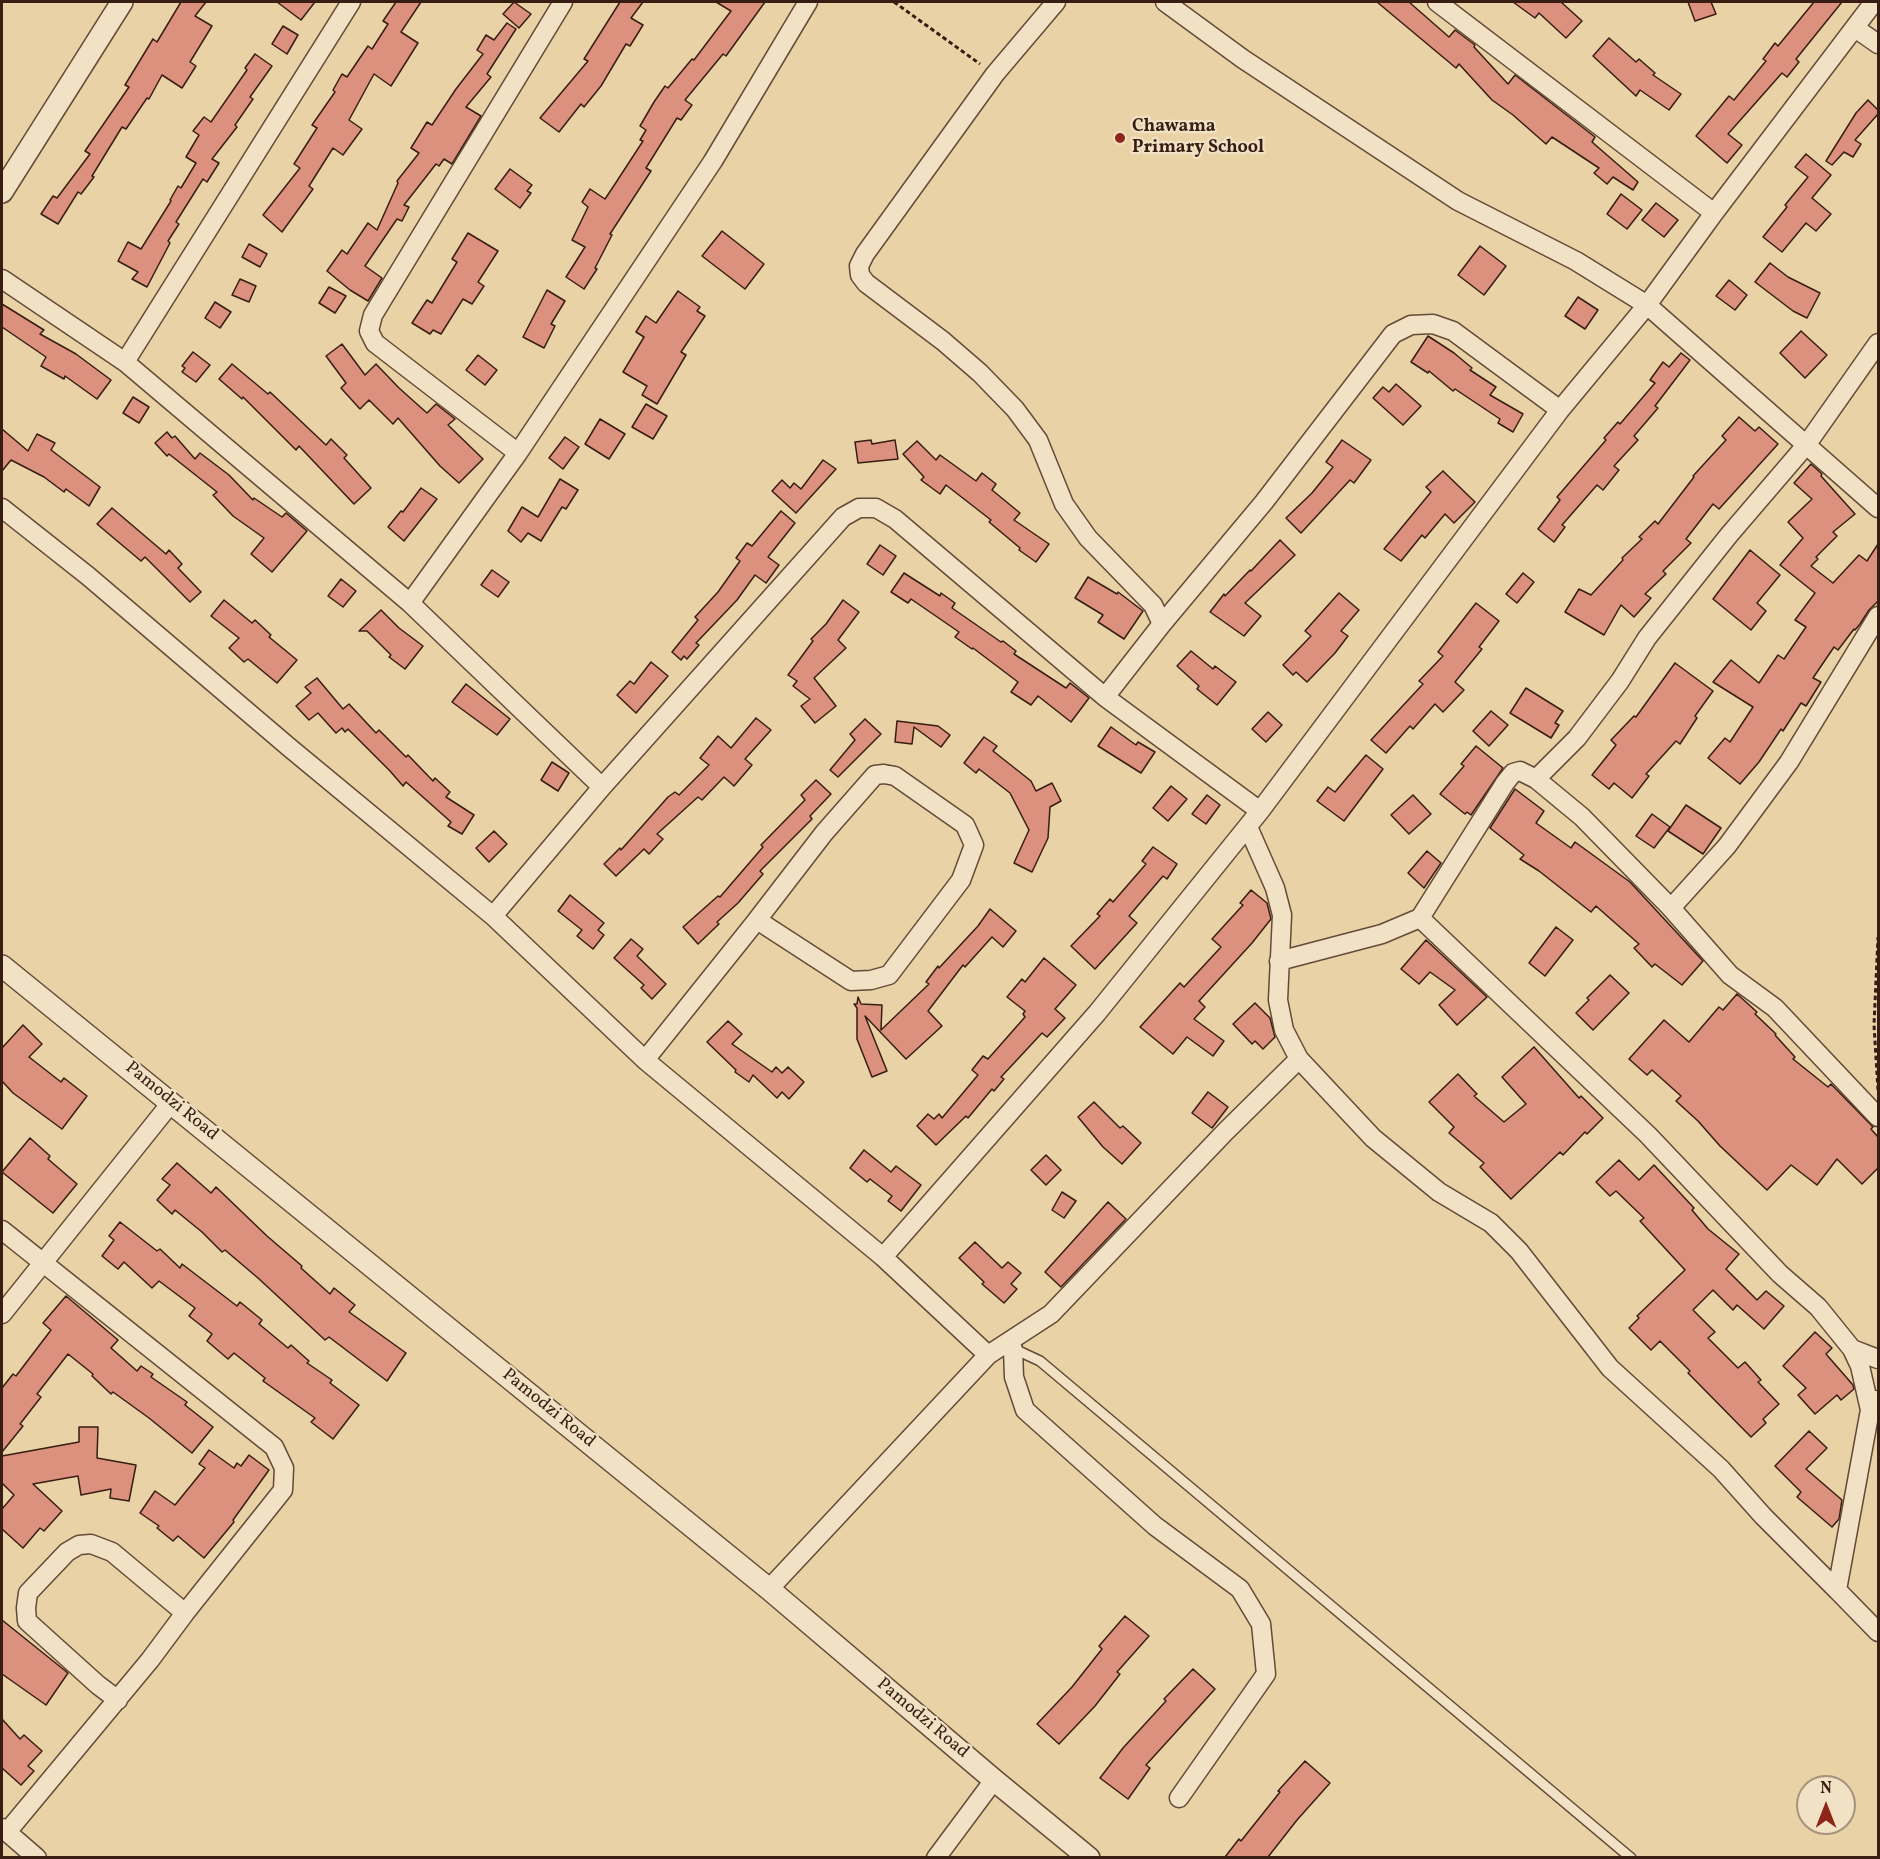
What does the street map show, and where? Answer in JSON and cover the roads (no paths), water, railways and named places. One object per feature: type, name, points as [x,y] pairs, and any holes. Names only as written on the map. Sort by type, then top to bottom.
[{"type":"street","points":[[2,192],[122,2]]},
{"type":"street","points":[[125,362],[351,2]]},
{"type":"street","points":[[518,453],[375,343],[369,331],[373,315],[563,2]]},
{"type":"street","points":[[410,603],[518,453],[714,161],[808,2]]},
{"type":"street","points":[[1056,2],[995,74],[865,254],[859,266],[860,275],[866,283],[943,341],[1015,409],[1038,440],[1064,504],[1103,555],[1153,605],[1162,624]]},
{"type":"street","points":[[1165,2],[1242,59],[1458,201],[1576,261],[1647,305],[1878,508]]},
{"type":"street","points":[[1437,2],[1714,213]]},
{"type":"street","points":[[883,1257],[1097,1012],[1248,827],[1560,410],[1647,305],[1874,2]]},
{"type":"street","points":[[1855,28],[1878,44]]},
{"type":"street","points":[[2,279],[125,362],[410,603],[602,787]]},
{"type":"street","points":[[1105,697],[1162,624],[1264,502],[1393,334],[1411,325],[1433,324],[1454,331],[1560,410]]},
{"type":"street","points":[[1536,778],[1577,738],[1620,681],[1647,638],[1729,535],[1807,444],[1878,343]]},
{"type":"street","points":[[2,508],[88,576],[290,748],[493,916],[645,1060],[883,1257],[988,1355]]},
{"type":"street","points":[[493,916],[602,787],[843,518],[859,508],[876,508],[895,519],[1105,697],[1260,811]]},
{"type":"street","points":[[1671,909],[1727,846],[1790,762],[1878,616]]},
{"type":"street","points":[[1279,961],[1382,934],[1420,918],[1505,783],[1513,773],[1520,771],[1536,778],[1582,817],[1671,909],[1730,975],[1775,1008],[1805,1037],[1878,1117]]},
{"type":"street","points":[[645,1060],[758,920],[824,833],[875,775],[895,776],[965,825],[974,845],[961,879],[889,975],[871,980],[851,981],[758,920]]},
{"type":"street","points":[[1248,827],[1275,888],[1282,915],[1278,1000],[1284,1030],[1299,1059],[1373,1138],[1439,1192],[1491,1223],[1519,1251],[1610,1368],[1721,1469],[1763,1516],[1878,1632]]},
{"type":"street","points":[[1420,918],[1648,1135],[1780,1274],[1818,1306],[1852,1349],[1860,1366],[1870,1410]]},
{"type":"street","name":"Pamodzi Road","points":[[2,966],[769,1589],[994,1780],[1089,1857]]},
{"type":"street","points":[[769,1589],[988,1355],[1009,1347],[1051,1314],[1226,1131],[1299,1059]]},
{"type":"street","points":[[2,1314],[171,1103]]},
{"type":"street","points":[[2,1230],[274,1447],[284,1468],[283,1490],[118,1700],[4,1830],[38,1857]]},
{"type":"street","points":[[1009,1347],[1014,1377],[1025,1410],[1155,1526],[1239,1589],[1261,1623],[1266,1674],[1179,1798]]},
{"type":"street","points":[[1852,1349],[1878,1359]]},
{"type":"street","points":[[1837,1590],[1870,1410],[1878,1391]]},
{"type":"street","points":[[118,1700],[27,1621],[28,1593],[67,1552],[79,1545],[91,1545],[112,1552],[185,1613]]},
{"type":"street","points":[[936,1857],[994,1780]]},
{"type":"lane","points":[[1009,1347],[1040,1361],[1631,1857]]},
{"type":"place","name":"Chawama Primary School","points":[[1120,138]]}]
